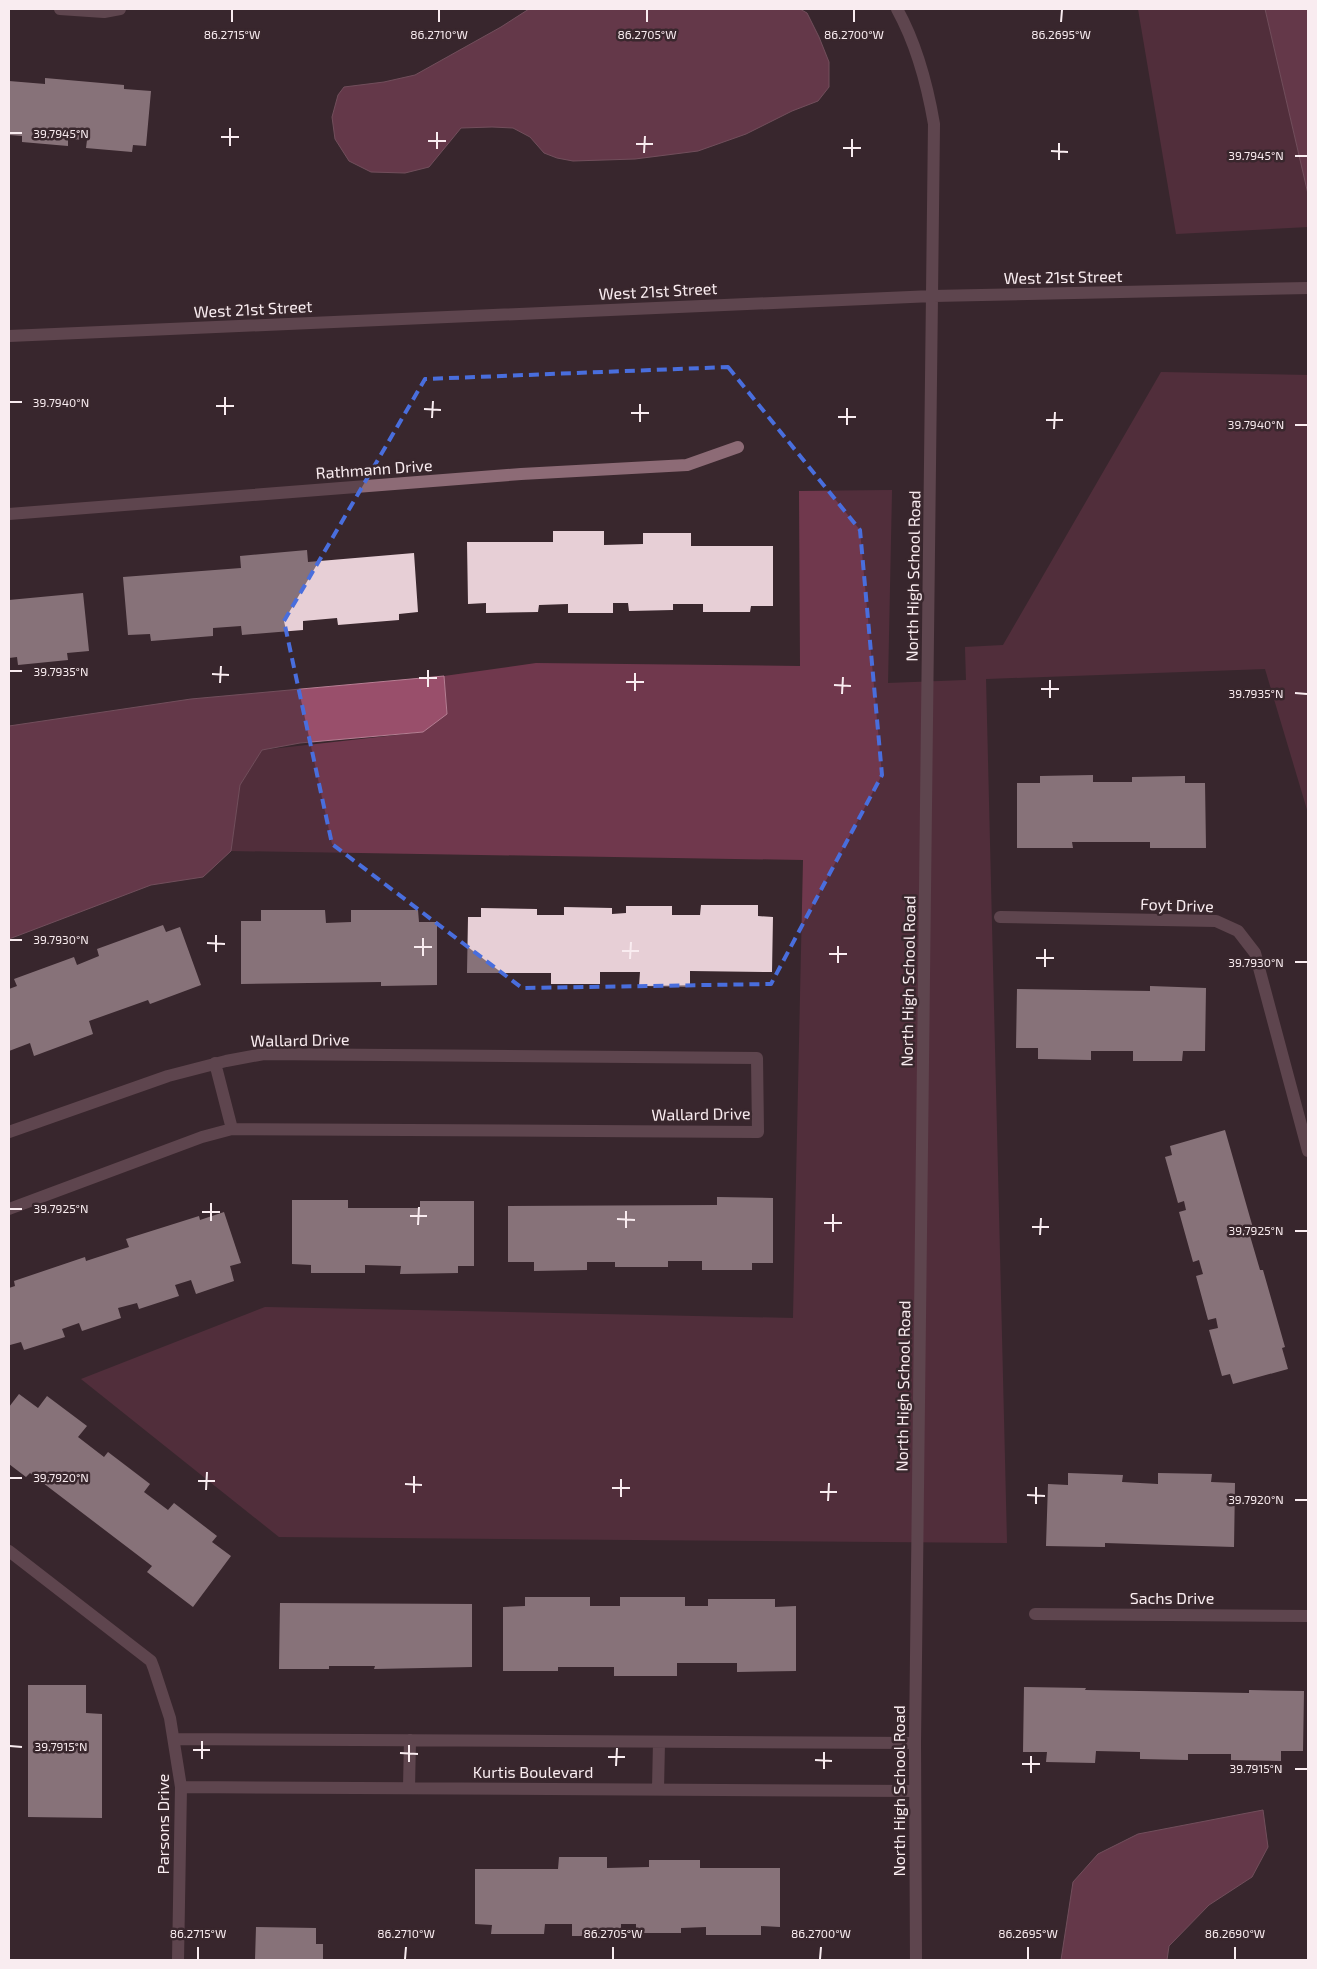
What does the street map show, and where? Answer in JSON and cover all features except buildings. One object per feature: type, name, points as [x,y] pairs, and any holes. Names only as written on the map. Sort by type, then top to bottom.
[{"type":"street","points":[[60,9],[104,12],[120,9]]},
{"type":"street","name":"North High School Road","points":[[897,9],[917,50],[927,85],[934,124],[915,1743],[916,1960]]},
{"type":"street","name":"West 21st Street","points":[[9,336],[933,296],[1308,288]]},
{"type":"street","name":"Rathmann Drive","points":[[9,514],[511,475],[688,465],[738,446]]},
{"type":"street","name":"Foyt Drive","points":[[1000,917],[1216,921],[1238,931],[1255,953],[1308,1151]]},
{"type":"street","name":"Wallard Drive","points":[[9,1132],[168,1076],[215,1063],[264,1054],[757,1058],[758,1132],[232,1129],[202,1137],[9,1209]]},
{"type":"street","points":[[215,1063],[232,1129]]},
{"type":"street","name":"Parsons Drive","points":[[9,1551],[151,1661],[164,1695],[174,1738],[181,1786],[178,1960]]},
{"type":"street","name":"Sachs Drive","points":[[1034,1614],[1308,1616]]},
{"type":"street","points":[[174,1738],[915,1743]]},
{"type":"street","points":[[409,1788],[410,1740]]},
{"type":"street","points":[[658,1789],[659,1742]]},
{"type":"street","name":"Kurtis Boulevard","points":[[181,1786],[915,1791]]},
{"type":"highlighted area","points":[[728,367],[860,530],[882,775],[771,984],[522,988],[332,844],[284,621],[425,379]]},
{"type":"shaded area","points":[[529,9],[800,9],[807,13],[829,62],[829,87],[818,101],[792,111],[746,134],[698,151],[635,159],[573,161],[544,153],[530,137],[513,128],[492,127],[461,128],[429,167],[405,173],[371,172],[349,161],[335,139],[332,117],[338,95],[344,87],[384,82],[415,75],[501,27]]},
{"type":"shaded area","points":[[1138,9],[1265,9],[1308,194],[1308,227],[1176,234]]},
{"type":"shaded area","points":[[1265,9],[1308,9],[1308,194]]},
{"type":"shaded area","points":[[1161,372],[1308,375],[1308,813],[1265,669],[986,679],[1007,1543],[279,1537],[81,1379],[265,1307],[793,1318],[803,860],[231,851],[240,785],[262,750],[423,732],[447,713],[444,676],[536,663],[800,666],[799,491],[892,490],[888,683],[966,680],[965,647],[1003,645]]},
{"type":"shaded area","points":[[444,676],[447,714],[423,732],[300,743],[262,750],[240,785],[231,851],[203,877],[151,885],[9,939],[9,726],[191,699]]},
{"type":"shaded area","points":[[1263,1810],[1268,1847],[1252,1877],[1209,1905],[1169,1946],[1167,1960],[1061,1960],[1073,1882],[1098,1854],[1138,1834]]}]
